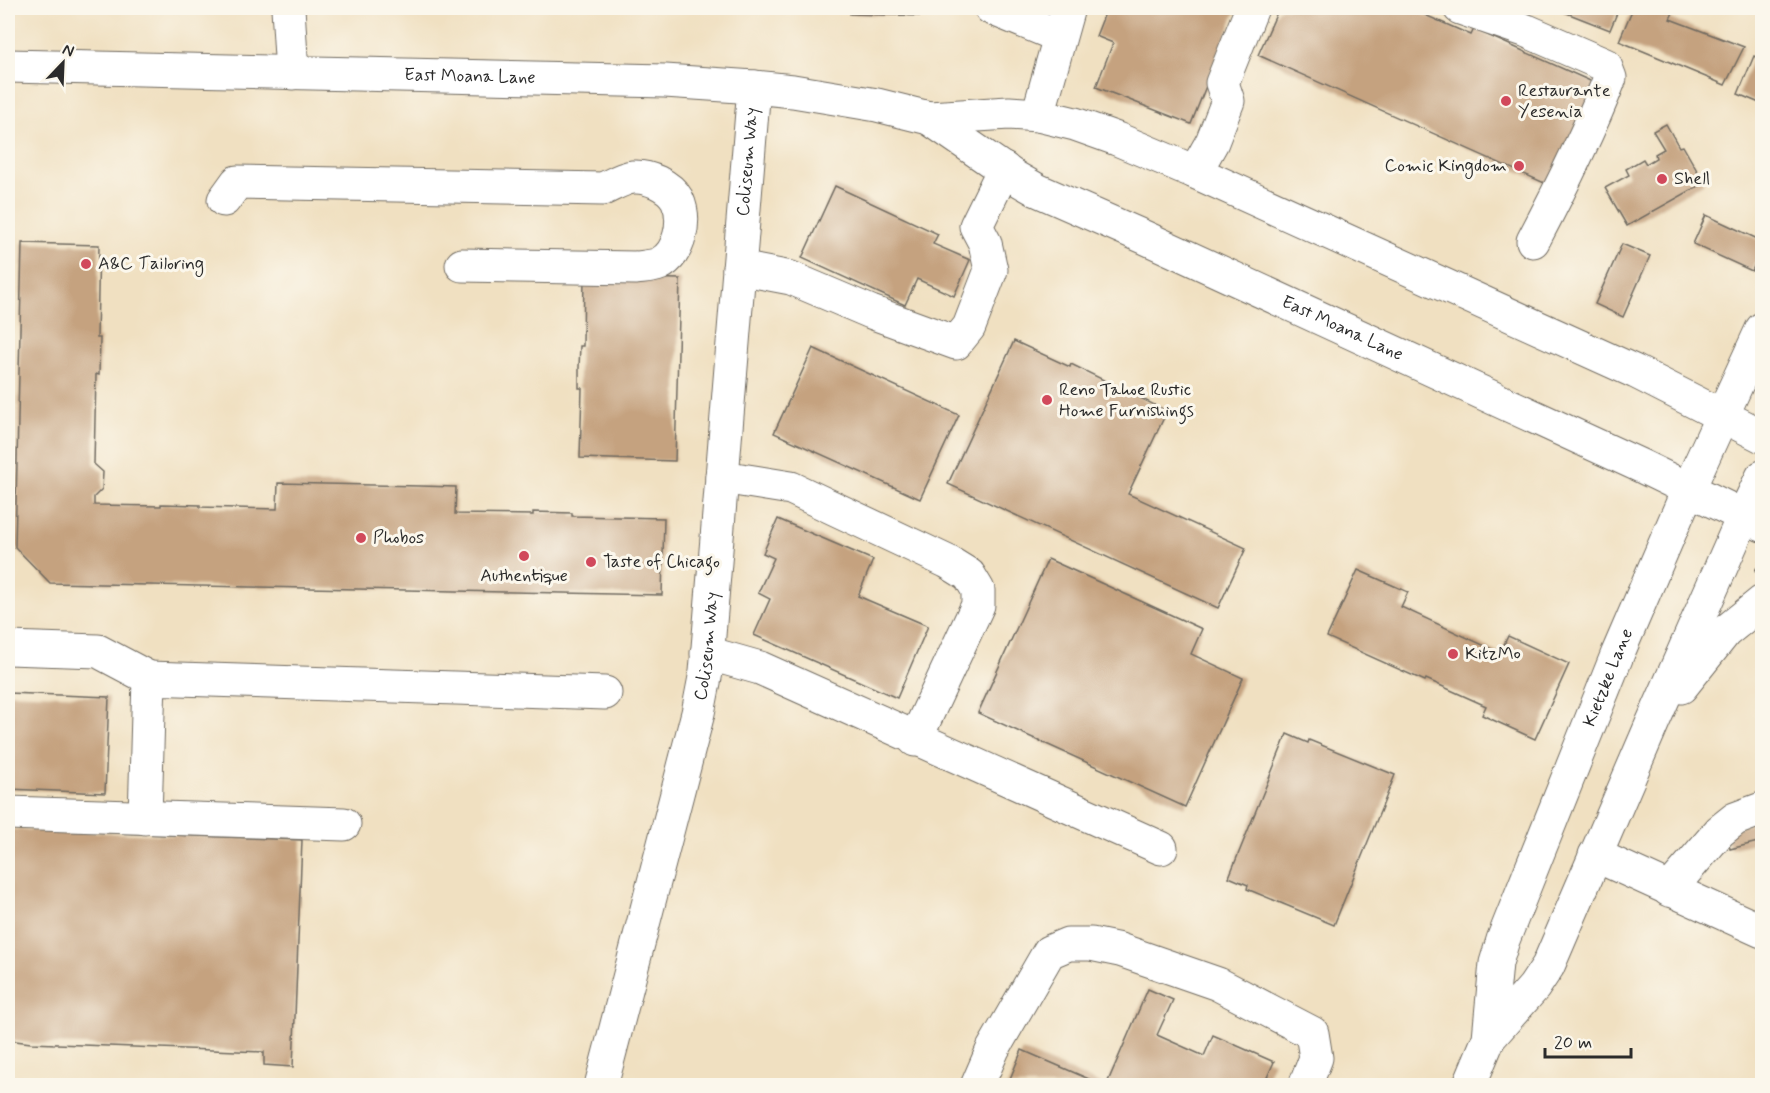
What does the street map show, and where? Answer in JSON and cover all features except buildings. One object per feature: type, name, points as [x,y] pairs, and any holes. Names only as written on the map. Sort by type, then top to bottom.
[{"type":"main road","points":[[288,8],[292,73]]},
{"type":"main road","points":[[991,8],[1064,22],[1038,115]]},
{"type":"main road","points":[[1195,172],[1212,142],[1228,101],[1222,83],[1252,8]]},
{"type":"main road","points":[[1460,8],[1527,31],[1605,65],[1610,78],[1592,122],[1533,241]]},
{"type":"main road","name":"East Moana Lane","points":[[8,66],[665,81],[754,87],[847,100],[929,118],[1009,113],[1038,115],[1075,124],[1195,172],[1635,372],[1762,436]]},
{"type":"main road","name":"Coliseum Way","points":[[601,1086],[698,713],[706,672],[754,87]]},
{"type":"main road","name":"East Moana Lane","points":[[929,118],[1004,169],[1057,200],[1144,237],[1689,488],[1753,520]]},
{"type":"main road","points":[[739,268],[791,278],[871,312],[956,343],[969,327],[991,270],[985,243],[976,226],[1004,169]]},
{"type":"main road","points":[[224,200],[237,182],[603,189],[632,177],[647,179],[665,186],[676,198],[681,216],[679,236],[672,254],[658,265],[636,268],[462,265]]},
{"type":"main road","name":"Kietzke Lane","points":[[1469,1086],[1489,1038],[1496,963],[1503,940],[1618,653],[1689,488],[1762,330]]},
{"type":"main road","points":[[722,477],[791,488],[948,562],[969,575],[978,590],[978,605],[915,740]]},
{"type":"main road","name":"Kietzke Lane","points":[[1489,1038],[1534,987],[1548,966],[1652,724],[1753,520],[1762,477]]},
{"type":"main road","points":[[1652,724],[1725,632],[1762,602]]},
{"type":"main road","points":[[8,648],[98,651],[149,678],[604,693]]},
{"type":"main road","points":[[707,653],[760,668],[915,740],[1161,848]]},
{"type":"main road","points":[[145,818],[149,678]]},
{"type":"main road","points":[[1669,890],[1720,831],[1735,819],[1762,809]]},
{"type":"main road","points":[[8,813],[344,824]]},
{"type":"main road","points":[[1595,855],[1762,931]]},
{"type":"main road","points":[[977,1086],[993,1049],[1048,952],[1068,944],[1091,944],[1120,950],[1218,984],[1312,1033],[1316,1058],[1305,1086]]},
{"type":"place","name":"Restaurante Yesenia","points":[[1506,101]]},
{"type":"place","name":"Comic Kingdom","points":[[1519,166]]},
{"type":"place","name":"Shell","points":[[1662,179]]},
{"type":"place","name":"A&C Tailoring","points":[[86,264]]},
{"type":"place","name":"Reno Tahoe Rustic Home Furnishings","points":[[1047,400]]},
{"type":"place","name":"Phobos","points":[[361,538]]},
{"type":"place","name":"Authentique","points":[[524,556]]},
{"type":"place","name":"Taste of Chicago","points":[[591,562]]},
{"type":"place","name":"KitzMo","points":[[1453,654]]}]
